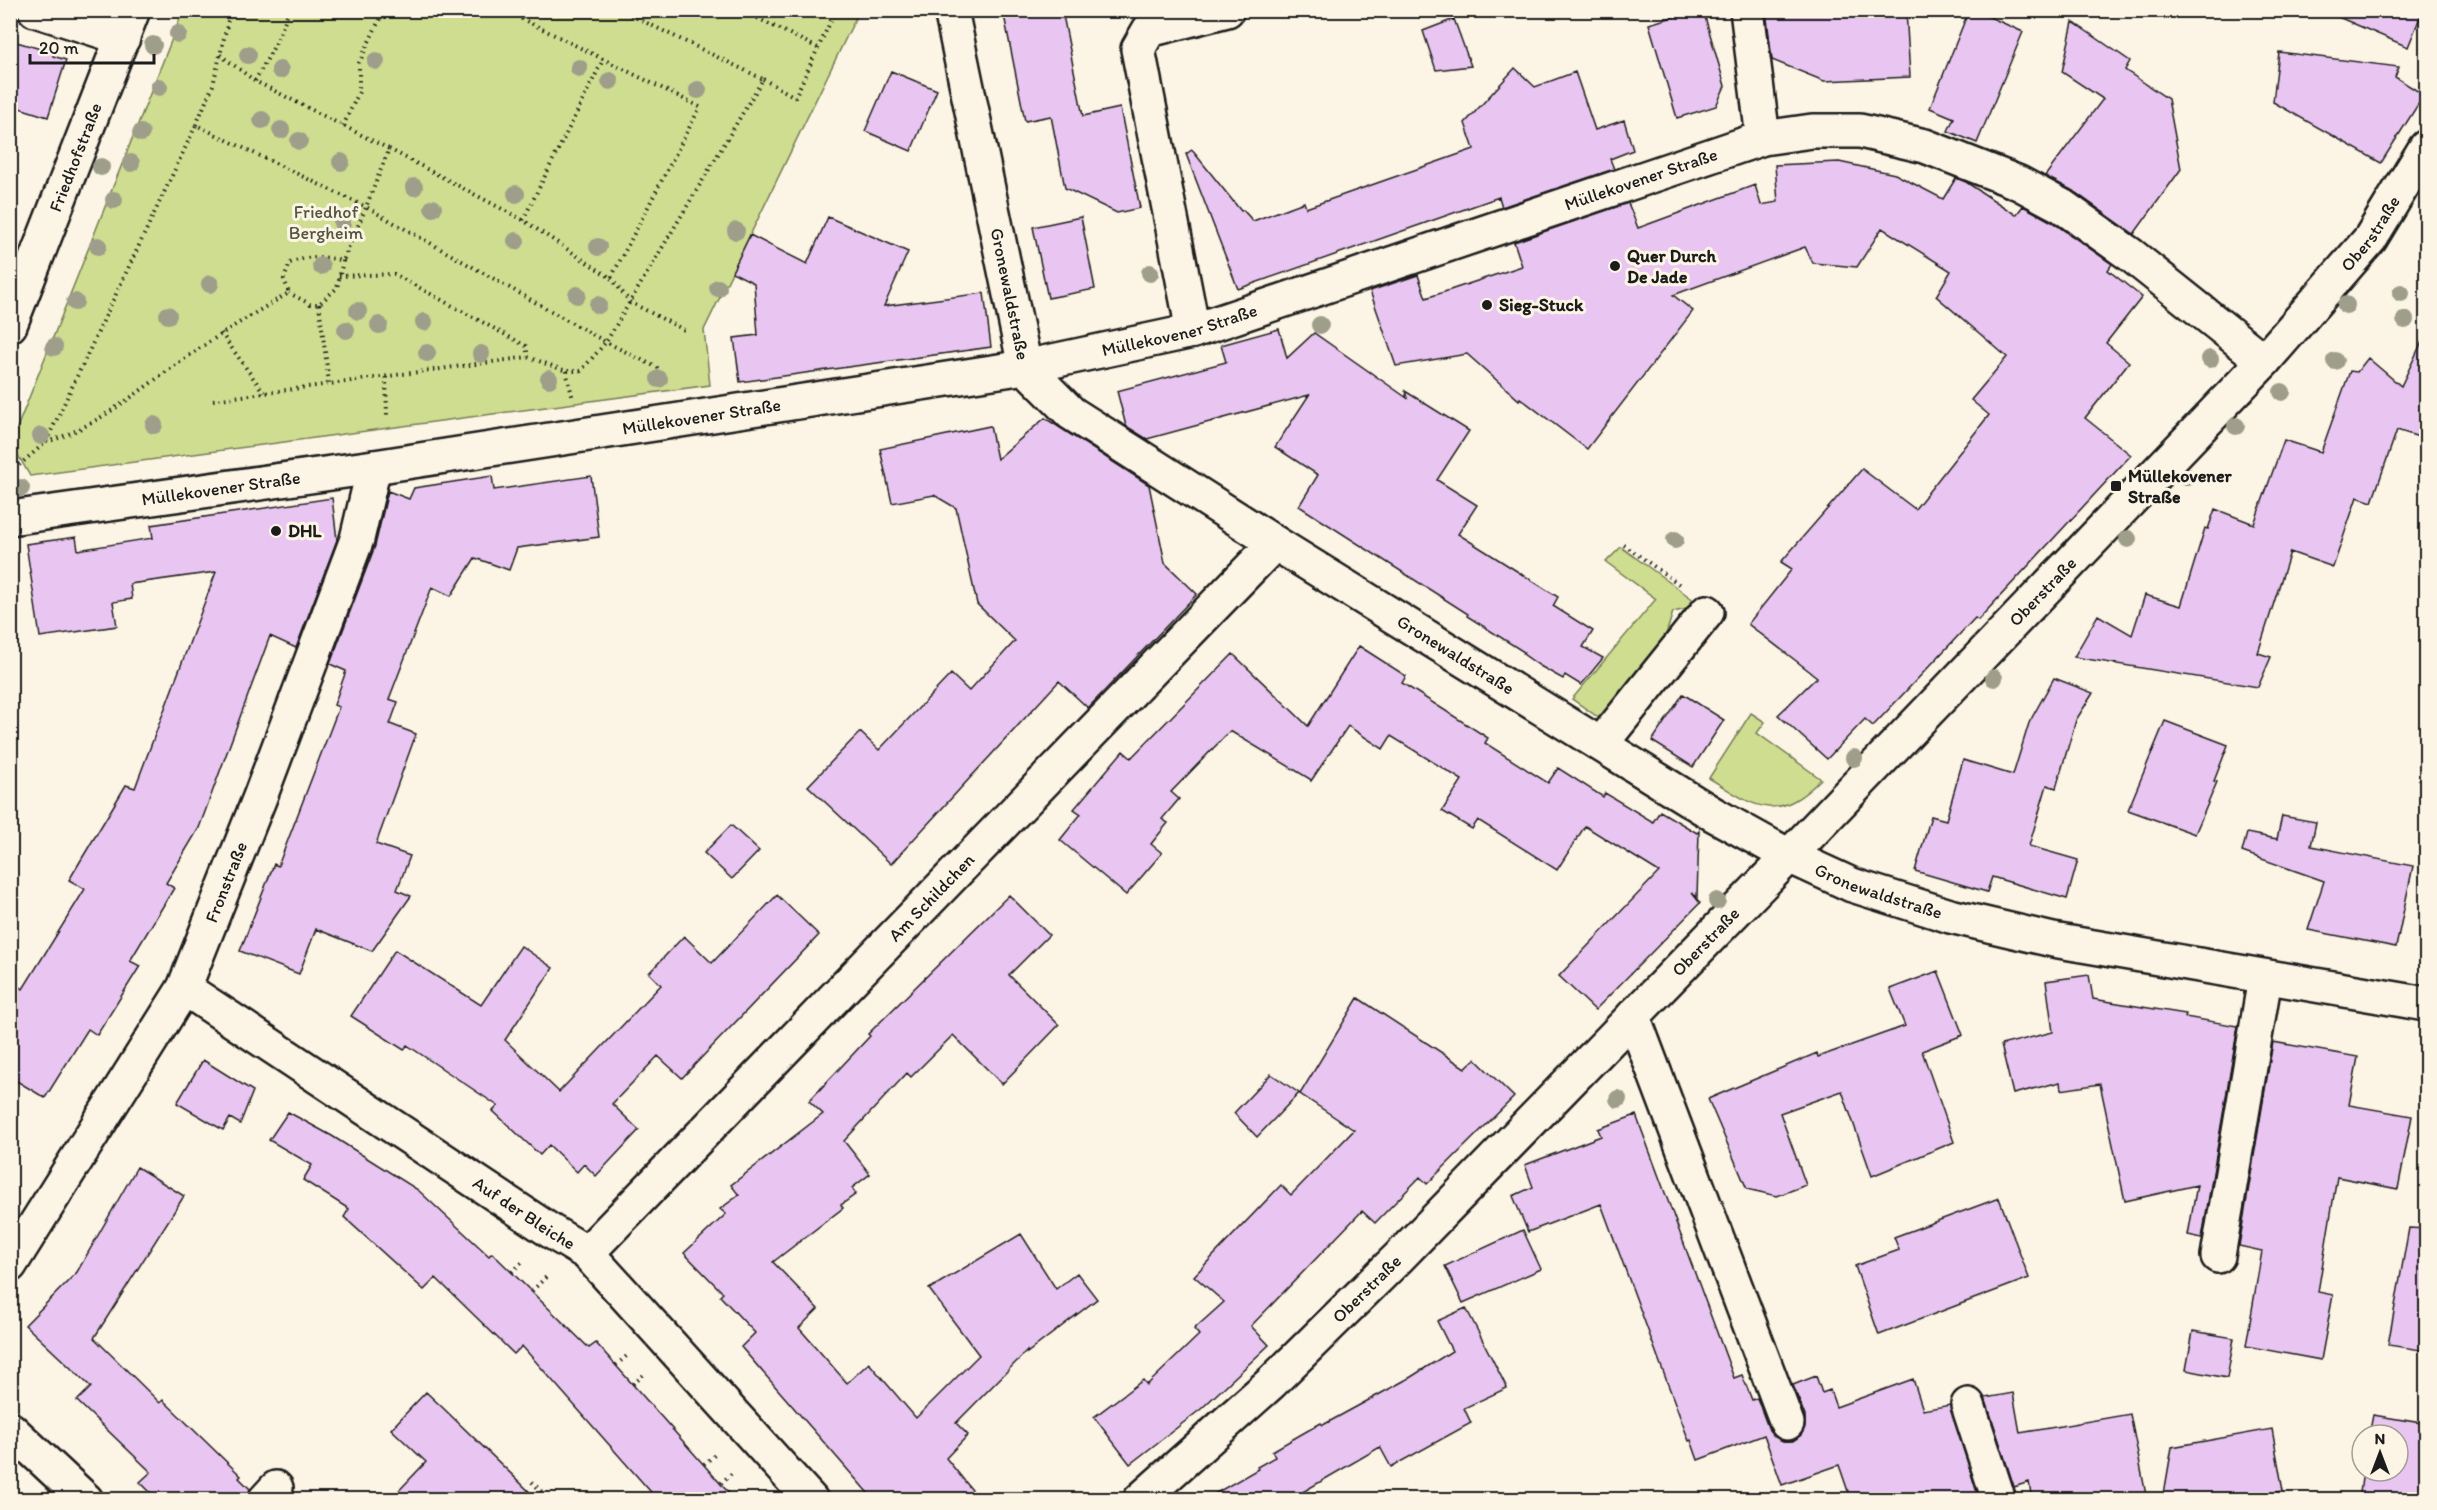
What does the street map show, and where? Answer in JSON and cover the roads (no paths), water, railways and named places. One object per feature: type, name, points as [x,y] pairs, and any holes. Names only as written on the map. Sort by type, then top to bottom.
[{"type":"street","points":[[35,10],[128,24]]},
{"type":"street","name":"Gronewaldstraße","points":[[951,10],[1025,367],[1071,413],[1275,543],[1713,814],[1789,856],[1852,885],[1950,916],[2053,940],[2427,1004]]},
{"type":"street","points":[[1193,331],[1138,49],[1149,30],[1227,10]]},
{"type":"street","points":[[1747,10],[1763,138]]},
{"type":"street","name":"Friedhofstraße","points":[[13,311],[128,24]]},
{"type":"street","name":"Müllekovener Straße","points":[[10,518],[374,467],[1025,367],[1193,331],[1763,138],[1812,131],[1860,131],[1925,146],[2019,183],[2062,206],[2132,255],[2264,361]]},
{"type":"street","name":"Oberstraße","points":[[1140,1500],[1271,1383],[1398,1258],[1789,856],[2264,361],[2370,239],[2427,147]]},
{"type":"street","name":"Fronstraße","points":[[10,1265],[184,988],[260,797],[357,538],[374,467]]},
{"type":"street","name":"Am Schildchen","points":[[587,1252],[1275,543]]},
{"type":"street","points":[[1600,744],[1707,612]]},
{"type":"street","points":[[2218,1256],[2265,978]]},
{"type":"street","name":"Auf der Bleiche","points":[[184,988],[552,1232],[587,1252],[812,1500]]},
{"type":"street","points":[[1633,1016],[1787,1423]]},
{"type":"street","points":[[1968,1405],[1999,1500]]},
{"type":"street","points":[[10,1429],[86,1500]]},
{"type":"place","name":"Quer Durch De Jade","points":[[1615,266]]},
{"type":"place","name":"Sieg-Stuck","points":[[1487,305]]},
{"type":"place","name":"Müllekovener Straße","points":[[2116,486]]},
{"type":"place","name":"DHL","points":[[276,531]]},
{"type":"park label","name":"Friedhof Bergheim","points":[[326,222]]}]
